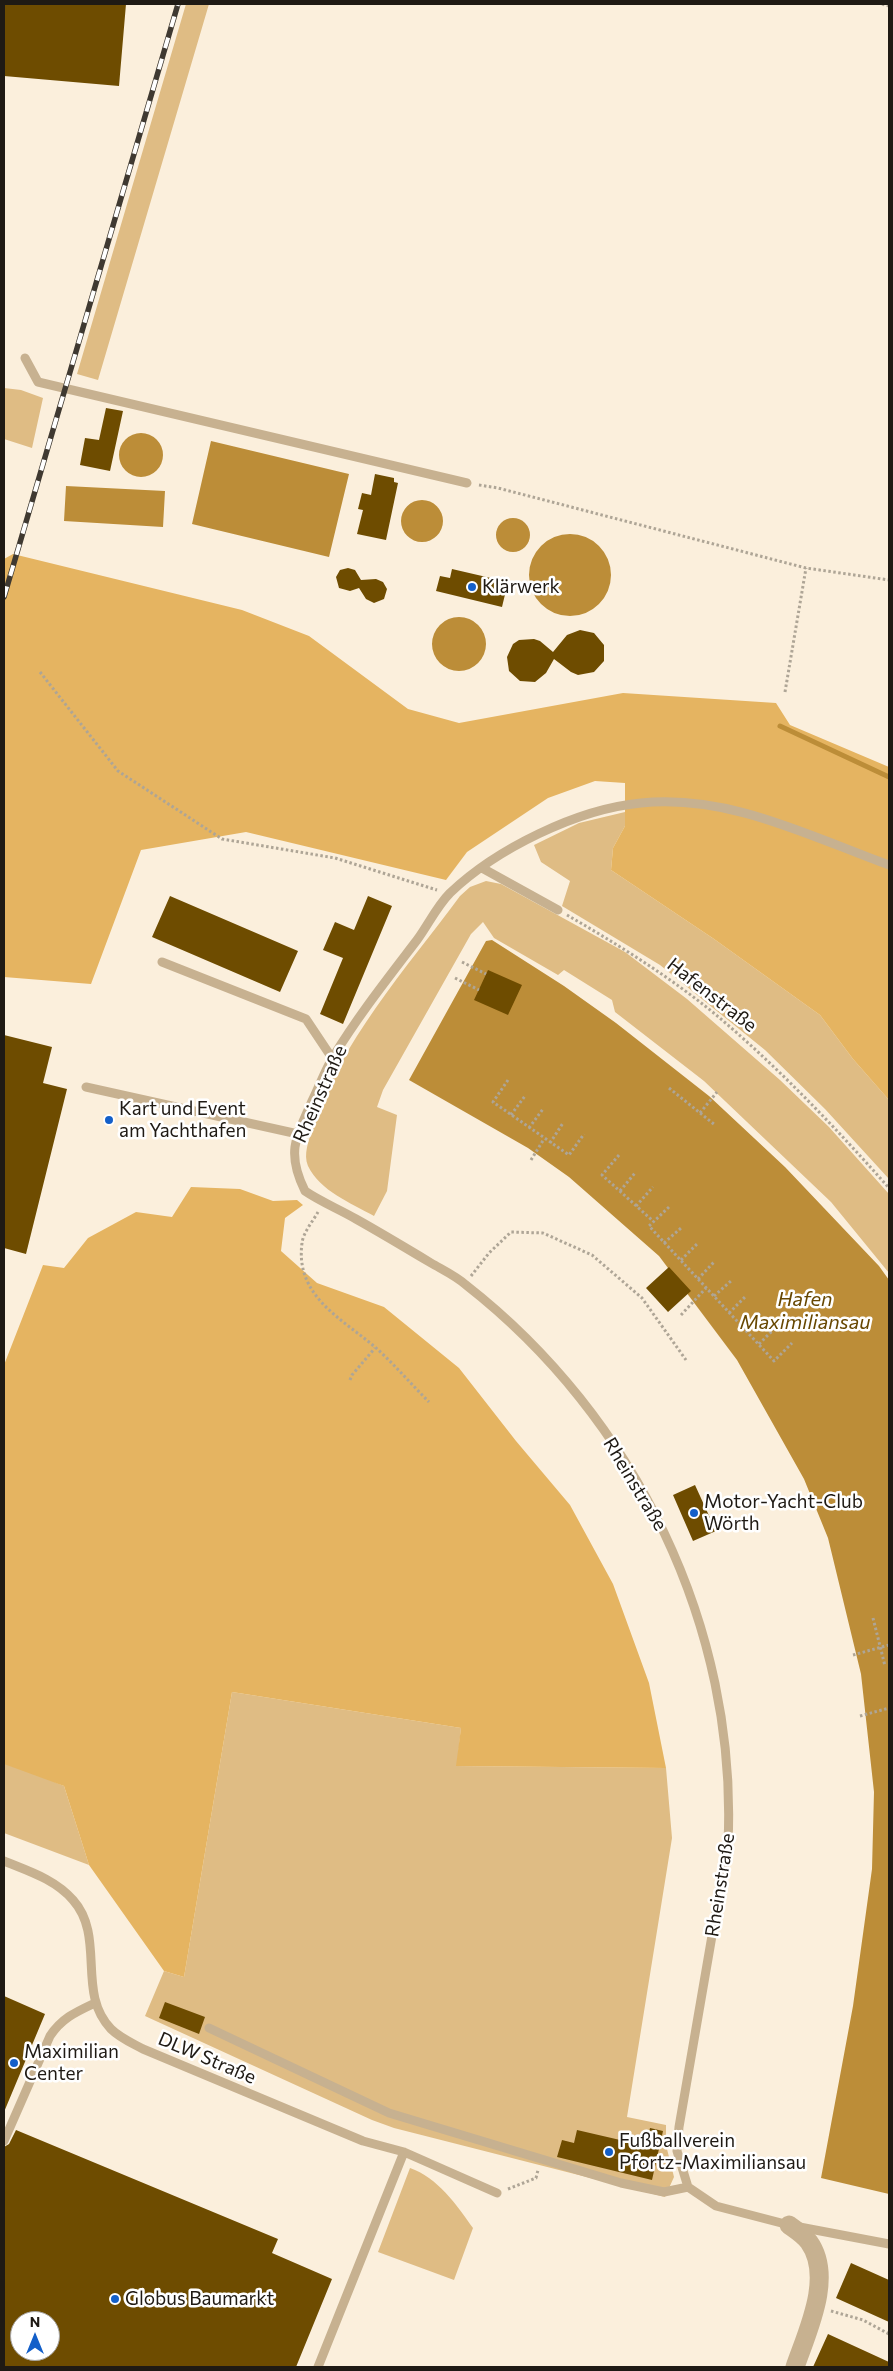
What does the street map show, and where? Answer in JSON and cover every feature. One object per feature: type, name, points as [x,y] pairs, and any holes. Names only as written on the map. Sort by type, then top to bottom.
[{"type":"street","points":[[789,2225],[806,2238],[816,2257],[819,2287],[815,2310],[795,2367]]},
{"type":"lane","points":[[25,358],[38,382],[466,483]]},
{"type":"lane","name":"Rheinstraße","points":[[688,2187],[677,2151],[679,2127],[728,1843],[730,1814],[727,1755],[718,1693],[703,1632],[685,1576],[660,1521],[624,1457],[572,1390],[525,1336],[465,1284],[354,1218],[323,1203],[305,1190],[298,1177],[295,1156],[298,1134],[332,1058],[449,894],[482,868],[525,842],[578,818],[611,808],[641,803],[681,802],[719,806],[756,815],[889,865]]},
{"type":"lane","points":[[482,868],[558,910]]},
{"type":"lane","points":[[162,962],[306,1019],[332,1058]]},
{"type":"lane","points":[[86,1087],[298,1134]]},
{"type":"lane","name":"DLW Straße","points":[[4,1861],[42,1876],[58,1886],[75,1901],[87,1922],[95,2003],[111,2029],[143,2049],[363,2140],[404,2152],[496,2193]]},
{"type":"lane","points":[[4,2141],[50,2036],[57,2025],[69,2015],[95,2003]]},
{"type":"lane","points":[[210,2028],[370,2106],[621,2183],[664,2192],[688,2187],[716,2206],[789,2225],[889,2244]]},
{"type":"lane","points":[[318,2367],[404,2152]]},
{"type":"path","points":[[882,4],[889,6]]},
{"type":"path","points":[[466,483],[498,488],[806,568],[889,580]]},
{"type":"path","points":[[785,692],[806,568]]},
{"type":"path","points":[[40,672],[118,770],[222,839],[335,858],[449,894]]},
{"type":"path","name":"Hafenstraße","points":[[558,910],[619,945],[714,1013],[785,1078],[841,1134],[889,1188]]},
{"type":"path","points":[[462,962],[486,974]]},
{"type":"path","points":[[455,978],[479,990]]},
{"type":"path","points":[[508,1080],[493,1102],[544,1139],[569,1155],[584,1134]]},
{"type":"path","points":[[669,1088],[715,1125]]},
{"type":"path","points":[[700,1113],[717,1092]]},
{"type":"path","points":[[511,1115],[524,1096]]},
{"type":"path","points":[[530,1128],[543,1109]]},
{"type":"path","points":[[550,1142],[563,1123]]},
{"type":"path","points":[[531,1160],[544,1139]]},
{"type":"path","points":[[619,1155],[602,1175],[653,1221]]},
{"type":"path","points":[[620,1191],[635,1173]]},
{"type":"path","points":[[636,1206],[653,1187]]},
{"type":"path","points":[[323,1203],[302,1241],[302,1265],[313,1295],[343,1323],[375,1348],[429,1402]]},
{"type":"path","points":[[669,1207],[648,1226],[774,1361],[792,1343]]},
{"type":"path","points":[[664,1243],[681,1228]]},
{"type":"path","points":[[465,1284],[489,1253],[511,1232],[543,1232],[592,1255],[642,1298],[686,1360]]},
{"type":"path","points":[[681,1260],[698,1244]]},
{"type":"path","points":[[698,1279],[714,1262]]},
{"type":"path","points":[[714,1296],[732,1280]]},
{"type":"path","points":[[681,1315],[706,1288]]},
{"type":"path","points":[[729,1313],[746,1296]]},
{"type":"path","points":[[744,1329],[761,1312]]},
{"type":"path","points":[[759,1344],[776,1327]]},
{"type":"path","points":[[350,1380],[375,1348]]},
{"type":"path","points":[[873,1618],[885,1666]]},
{"type":"path","points":[[853,1655],[889,1645]]},
{"type":"path","points":[[860,1716],[889,1708]]},
{"type":"path","points":[[496,2193],[536,2178],[541,2160]]},
{"type":"path","points":[[815,2310],[839,2312],[863,2320],[889,2334]]},
{"type":"shaded area","points":[[186,4],[209,4],[98,380],[77,374]]},
{"type":"shaded area","points":[[4,388],[21,390],[43,398],[32,448],[4,439]]},
{"type":"shaded area","points":[[13,554],[242,610],[309,636],[408,709],[459,723],[623,693],[776,703],[790,725],[889,767],[889,1100],[853,1059],[820,1015],[714,939],[611,870],[613,848],[625,826],[625,783],[595,781],[548,798],[467,852],[446,880],[246,832],[141,850],[91,984],[4,977],[4,559]]},
{"type":"shaded area","points":[[625,812],[625,826],[613,848],[611,870],[714,939],[820,1015],[853,1059],[889,1100],[889,1179],[825,1109],[765,1050],[660,965],[562,906],[570,881],[541,862],[534,845],[579,823]]},
{"type":"shaded area","points":[[486,881],[501,884],[625,952],[687,999],[780,1080],[829,1127],[889,1194],[889,1273],[831,1202],[704,1081],[615,1012],[612,1000],[564,970],[558,975],[494,938],[483,922],[471,934],[383,1090],[377,1107],[397,1115],[387,1191],[374,1216],[337,1196],[320,1183],[308,1166],[307,1148],[324,1097],[339,1066],[376,1007],[460,896],[470,887]]},
{"type":"shaded area","points":[[191,1187],[240,1189],[273,1201],[297,1200],[303,1205],[285,1218],[281,1251],[317,1283],[384,1307],[459,1368],[516,1441],[570,1505],[613,1584],[649,1683],[666,1768],[456,1766],[461,1728],[232,1692],[184,1977],[164,1971],[89,1865],[64,1786],[4,1764],[4,1365],[43,1265],[64,1268],[88,1238],[136,1212],[172,1217]]},
{"type":"shaded area","points":[[232,1692],[461,1728],[457,1766],[666,1768],[672,1838],[627,2117],[666,2125],[666,2145],[674,2177],[665,2197],[394,2128],[372,2120],[145,2016],[164,1971],[184,1977]]},
{"type":"shaded area","points":[[4,1760],[64,1786],[89,1865],[4,1833]]},
{"type":"shaded area","points":[[410,2168],[420,2172],[438,2185],[453,2201],[473,2228],[454,2280],[378,2252]]},
{"type":"water","points":[[145,433],[157,439],[162,446],[162,464],[157,471],[150,476],[137,477],[129,474],[122,467],[119,451],[122,443],[129,436]]},
{"type":"water","points":[[211,441],[349,474],[329,557],[192,524]]},
{"type":"water","points":[[66,486],[165,491],[163,527],[64,521]]},
{"type":"water","points":[[418,500],[426,500],[437,506],[443,521],[437,536],[426,542],[418,542],[407,536],[401,525],[401,517],[407,506]]},
{"type":"water","points":[[513,518],[520,519],[525,523],[529,528],[529,542],[525,547],[520,551],[513,552],[506,551],[501,547],[497,542],[496,535],[497,528],[501,523],[506,519]]},
{"type":"water","points":[[570,534],[586,537],[599,546],[608,559],[611,575],[608,591],[599,604],[586,613],[570,616],[554,613],[541,604],[532,591],[529,575],[532,559],[541,546],[554,537]]},
{"type":"water","points":[[454,617],[464,617],[474,621],[482,629],[486,644],[482,659],[474,667],[464,671],[454,671],[444,667],[436,659],[432,649],[432,639],[436,629],[444,621]]},
{"type":"water","name":"Hafen Maximiliansau","points":[[492,940],[564,986],[616,1023],[709,1096],[785,1167],[879,1266],[889,1280],[889,2194],[821,2178],[853,2006],[872,1869],[874,1792],[861,1674],[828,1538],[804,1479],[737,1360],[659,1256],[569,1177],[528,1148],[409,1080],[486,941]]},
{"type":"building","points":[[4,4],[126,4],[119,86],[4,76]]},
{"type":"building","points":[[106,408],[123,411],[110,471],[80,465],[85,438],[99,440]]},
{"type":"building","points":[[375,474],[394,478],[394,482],[398,483],[386,540],[357,534],[363,510],[358,509],[362,493],[371,495]]},
{"type":"building","points":[[348,568],[355,570],[361,580],[376,579],[383,582],[387,589],[384,599],[374,603],[366,599],[359,588],[350,591],[339,588],[336,577],[340,570]]},
{"type":"building","name":"Klärwerk","points":[[452,569],[508,582],[502,607],[436,591],[440,576],[450,578]]},
{"type":"building","points":[[580,630],[594,633],[604,645],[604,661],[594,672],[578,675],[554,659],[546,673],[535,682],[520,681],[509,671],[507,657],[513,644],[519,640],[534,639],[540,641],[553,652],[567,635]]},
{"type":"building","points":[[170,896],[298,951],[280,992],[152,937]]},
{"type":"building","points":[[368,896],[392,906],[343,1024],[320,1014],[343,958],[323,950],[335,922],[354,930]]},
{"type":"building","points":[[488,970],[522,985],[508,1015],[474,1000]]},
{"type":"building","points":[[4,1035],[52,1047],[43,1083],[67,1089],[26,1254],[4,1248]]},
{"type":"building","points":[[669,1267],[691,1291],[668,1312],[646,1288]]},
{"type":"building","name":"Motor-Yacht-Club Wörth","points":[[695,1485],[716,1531],[693,1541],[673,1495]]},
{"type":"building","name":"Maximilian Center","points":[[4,1996],[45,2014],[4,2112]]},
{"type":"building","points":[[165,2002],[205,2017],[199,2034],[159,2018]]},
{"type":"building","name":"Fußballverein Pfortz-Maximiliansau","points":[[650,2128],[663,2131],[652,2180],[557,2157],[562,2140],[574,2143],[577,2130],[646,2146]]},
{"type":"building","points":[[16,2130],[278,2239],[272,2253],[332,2279],[296,2367],[4,2367],[4,2147],[9,2144]]},
{"type":"building","points":[[851,2263],[889,2280],[889,2322],[836,2298]]},
{"type":"building","points":[[828,2334],[889,2362],[889,2367],[813,2367]]},
{"type":"waterway","points":[[780,726],[889,777]]},
{"type":"railway","points":[[4,597],[178,4]]},
{"type":"place","name":"Klärwerk","points":[[472,587]]},
{"type":"place","name":"Kart und Event am Yachthafen","points":[[109,1120]]},
{"type":"place","name":"Motor-Yacht-Club Wörth","points":[[694,1513]]},
{"type":"place","name":"Maximilian Center","points":[[14,2063]]},
{"type":"place","name":"Fußballverein Pfortz-Maximiliansau","points":[[609,2152]]},
{"type":"place","name":"Globus Baumarkt","points":[[115,2299]]}]
